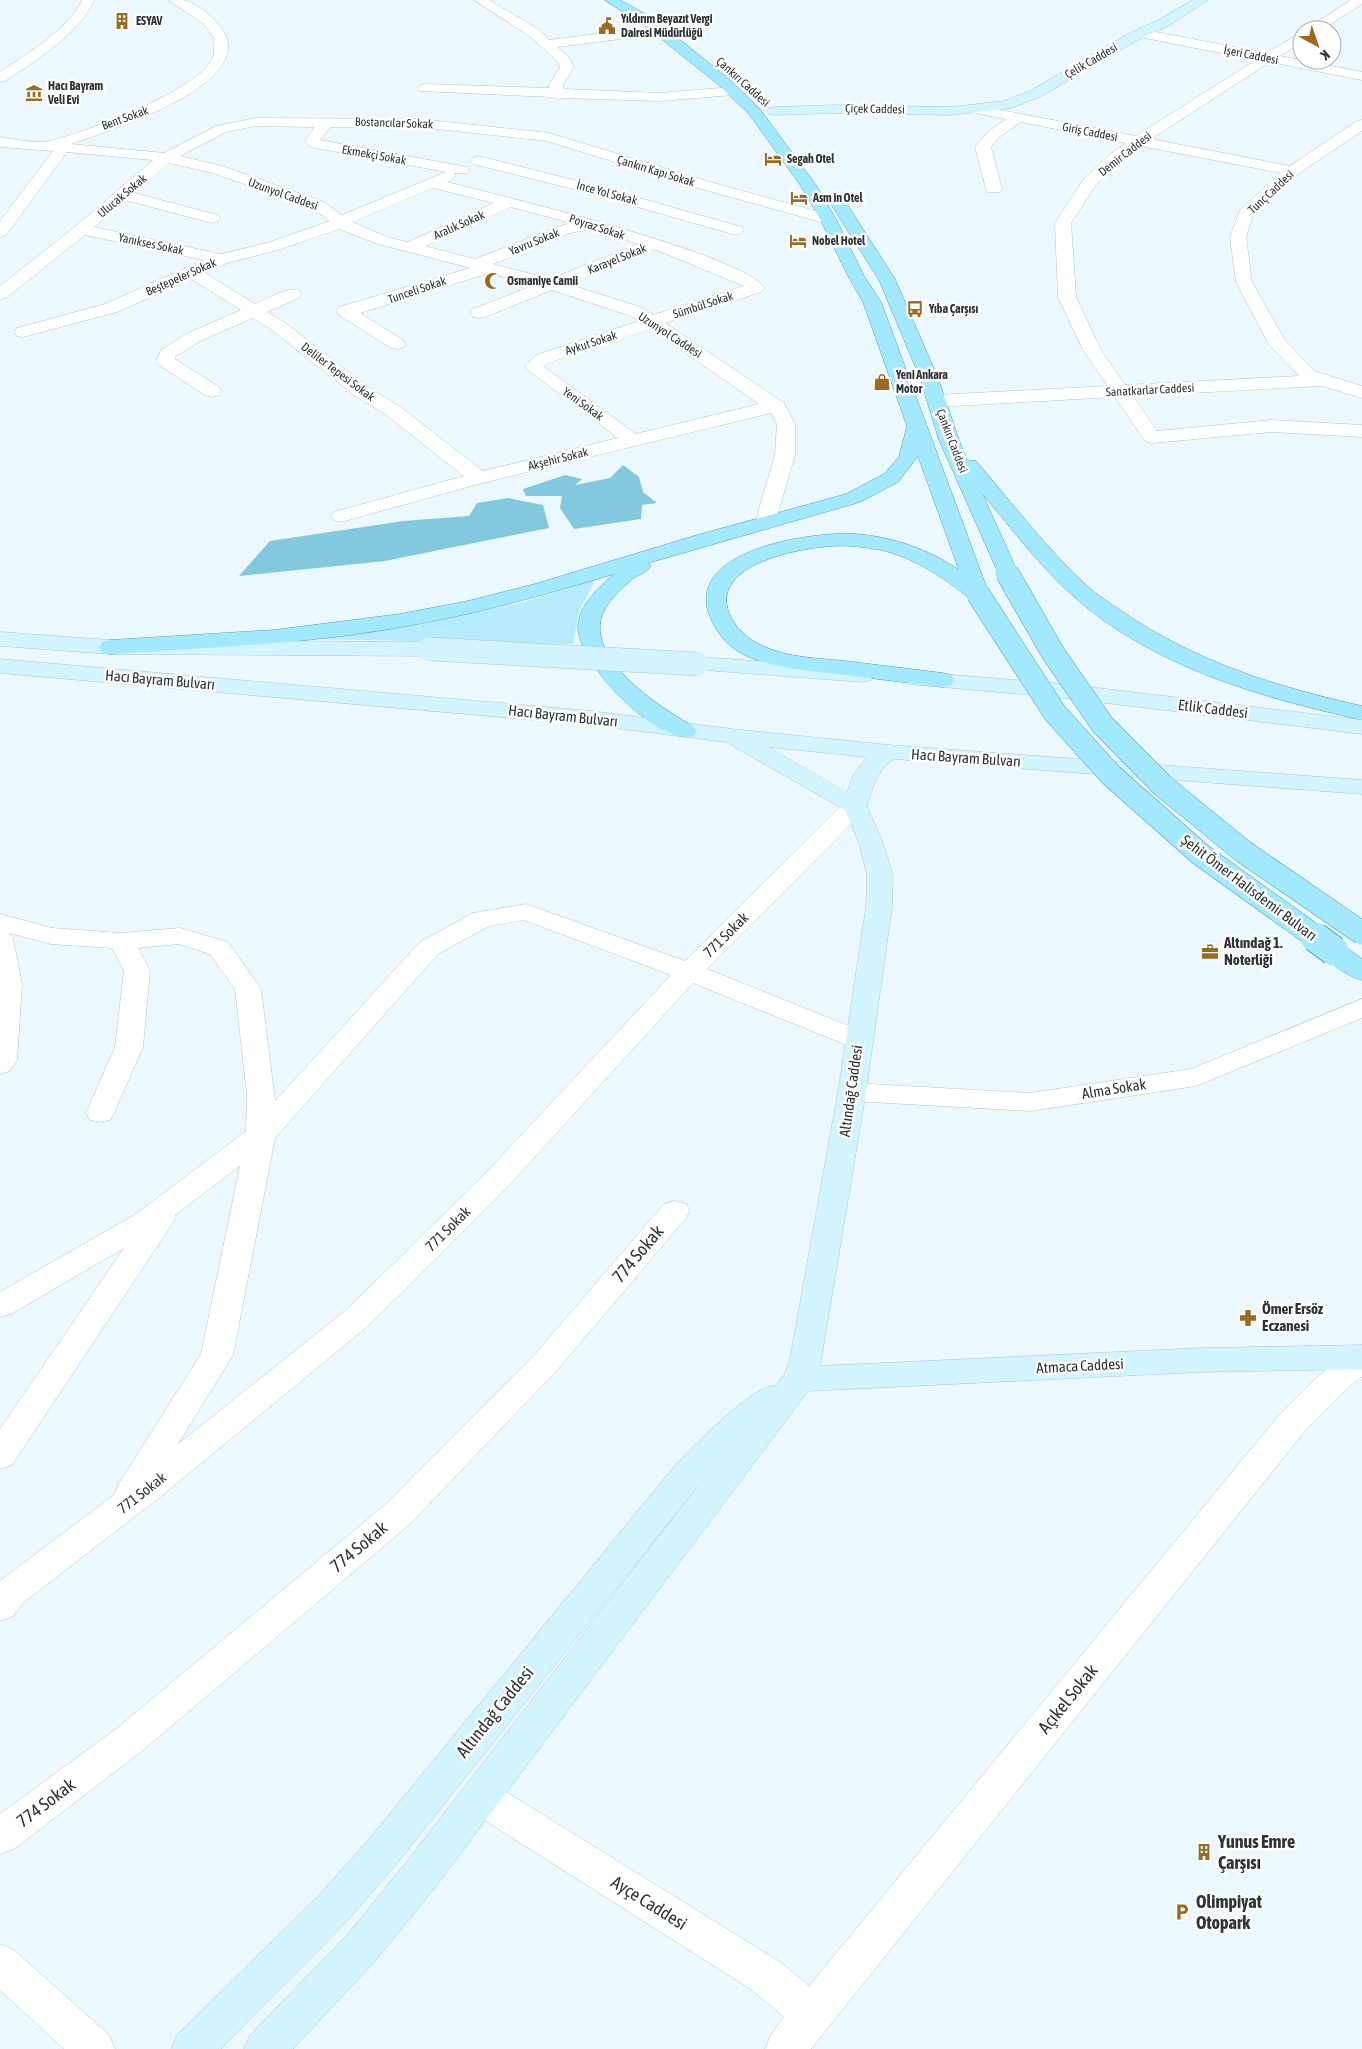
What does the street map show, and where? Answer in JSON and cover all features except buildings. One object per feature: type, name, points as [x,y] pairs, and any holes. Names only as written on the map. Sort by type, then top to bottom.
[{"type":"main road","name":"Çankırı Caddesi","points":[[611,0],[659,30],[733,91],[754,111],[788,155],[828,219],[856,276],[872,302],[978,594],[1060,702]]},
{"type":"main road","name":"Çankırı Caddesi","points":[[629,0],[676,26],[716,57],[753,91]]},
{"type":"main road","name":"Çelik Caddesi","points":[[975,109],[1006,105],[1035,94],[1140,33],[1202,0]]},
{"type":"main road","name":"Çiçek Caddesi","points":[[774,111],[872,109],[951,111],[975,109]]},
{"type":"main road","name":"Çankırı Caddesi","points":[[829,188],[875,263],[887,279],[929,378],[949,440],[1007,573],[1053,653],[1102,724]]},
{"type":"main road","points":[[110,647],[274,637],[400,621],[542,589],[701,540],[853,498],[891,478],[908,458],[917,426]]},
{"type":"main road","points":[[949,440],[1034,543],[1074,584],[1129,628],[1180,656],[1235,679],[1362,713]]},
{"type":"main road","points":[[685,731],[657,716],[628,694],[592,646],[589,626],[595,606],[615,583],[635,569],[701,540]]},
{"type":"main road","points":[[943,680],[782,660],[756,652],[735,640],[725,626],[717,608],[716,594],[723,579],[737,567],[762,554],[810,541],[835,540],[865,541],[926,559],[953,574],[978,594]]},
{"type":"main road","name":"Hacı Bayram Bulvarı","points":[[0,639],[110,647],[429,649],[698,664],[943,680],[1060,702]]},
{"type":"main road","name":"Hacı Bayram Bulvarı","points":[[0,666],[591,718],[685,731],[889,752],[1362,787]]},
{"type":"main road","name":"Şehit Ömer Halisdemir Bulvarı","points":[[1060,702],[1112,775],[1200,854],[1362,972]]},
{"type":"main road","name":"Etlik Caddesi","points":[[1060,702],[1362,727]]},
{"type":"main road","name":"Şehit Ömer Halisdemir Bulvarı","points":[[1102,724],[1163,786],[1244,852],[1362,933]]},
{"type":"main road","points":[[732,736],[855,806],[864,775],[869,767],[876,759],[889,752]]},
{"type":"main road","name":"Altındağ Caddesi","points":[[265,2049],[363,1946],[481,1797],[798,1378],[806,1359],[812,1331],[852,1092],[879,907],[880,875],[872,846],[855,806]]},
{"type":"main road","name":"Atmaca Caddesi","points":[[798,1378],[1201,1360],[1362,1357]]},
{"type":"main road","name":"Altındağ Caddesi","points":[[192,2049],[334,1907],[384,1850],[695,1465],[738,1424],[798,1378]]},
{"type":"street","points":[[0,78],[21,65],[80,15],[86,9],[88,0]]},
{"type":"street","name":"Bent Sokak","points":[[55,148],[162,104],[198,81],[217,64],[222,50],[221,38],[216,30],[174,0]]},
{"type":"street","points":[[480,0],[536,34],[567,63],[561,79],[556,85],[555,99]]},
{"type":"street","points":[[1328,20],[1360,0]]},
{"type":"street","points":[[546,44],[659,30]]},
{"type":"street","name":"İşeri Caddesi","points":[[1140,33],[1362,76]]},
{"type":"street","name":"Demir Caddesi","points":[[1292,42],[1138,141],[1114,158],[1089,183],[1063,223],[1067,297],[1092,350],[1152,438],[1272,426],[1362,431]]},
{"type":"street","points":[[425,88],[555,99],[660,97],[733,91]]},
{"type":"street","name":"Giriş Caddesi","points":[[975,109],[1293,171]]},
{"type":"street","points":[[994,189],[983,147],[992,135],[1018,117]]},
{"type":"street","points":[[532,134],[539,130],[544,121]]},
{"type":"street","name":"Bostancılar Sokak","points":[[256,122],[419,122],[532,134]]},
{"type":"street","name":"Ulucak Sokak","points":[[0,294],[82,229],[166,158],[221,129],[256,122]]},
{"type":"street","name":"Ekmekçi Sokak","points":[[327,122],[312,141],[315,144],[462,170]]},
{"type":"street","name":"Tunç Caddesi","points":[[1323,380],[1308,375],[1277,343],[1244,282],[1238,237],[1246,213],[1293,171],[1354,136],[1362,124]]},
{"type":"street","name":"Çankırı Kapı Sokak","points":[[532,134],[549,137],[764,202],[828,219]]},
{"type":"street","name":"Beştepeler Sokak","points":[[23,332],[111,308],[220,259],[272,247],[340,222],[462,170],[532,134]]},
{"type":"street","name":"Uzunyol Caddesi","points":[[0,142],[166,158],[216,169],[318,205],[340,222],[372,237],[554,285],[637,312],[777,407]]},
{"type":"street","points":[[0,232],[55,148]]},
{"type":"street","name":"İnce Yol Sokak","points":[[478,161],[587,188],[736,230]]},
{"type":"street","name":"Poyraz Sokak","points":[[432,183],[510,202],[653,244],[740,278],[753,284],[755,288]]},
{"type":"street","points":[[122,195],[212,218]]},
{"type":"street","name":"Aralık Sokak","points":[[408,248],[510,202]]},
{"type":"street","name":"Yavru Sokak","points":[[484,266],[566,229],[590,225]]},
{"type":"street","name":"Yanıkses Sokak","points":[[82,229],[220,259]]},
{"type":"street","name":"Karayel Sokak","points":[[479,313],[554,285],[653,244]]},
{"type":"street","name":"Tunceli Sokak","points":[[397,344],[345,312],[420,291],[444,280],[484,266]]},
{"type":"street","name":"Deliler Tepesi Sokak","points":[[192,272],[278,326],[372,399],[392,410],[479,478]]},
{"type":"street","name":"Sümbül Sokak","points":[[652,322],[755,288]]},
{"type":"street","points":[[212,390],[165,361],[168,354],[194,337],[293,294]]},
{"type":"street","name":"Aykut Sokak","points":[[533,367],[542,359],[640,328],[652,322]]},
{"type":"street","name":"Yeni Sokak","points":[[533,367],[634,440]]},
{"type":"street","name":"Sanatkarlar Caddesi","points":[[936,401],[1323,380],[1362,392]]},
{"type":"street","points":[[764,523],[786,455],[786,424],[777,407]]},
{"type":"street","name":"Akşehir Sokak","points":[[341,516],[479,478],[760,409],[777,407]]},
{"type":"street","name":"771 Sokak","points":[[0,1606],[11,1592],[118,1511],[357,1318],[491,1186],[689,972],[855,806]]},
{"type":"street","points":[[0,1306],[147,1221],[261,1135],[429,948],[482,919],[526,912],[689,972],[859,1040]]},
{"type":"street","points":[[0,922],[51,936],[121,941],[180,936],[219,948],[248,989],[261,1095],[261,1135],[217,1355],[118,1511]]},
{"type":"street","points":[[0,938],[10,984],[3,1060],[0,1065]]},
{"type":"street","points":[[100,1113],[129,1047],[137,971],[121,941]]},
{"type":"street","name":"Alma Sokak","points":[[852,1092],[1030,1102],[1196,1076],[1362,1008]]},
{"type":"street","points":[[0,1456],[170,1204]]},
{"type":"street","name":"774 Sokak","points":[[0,1837],[129,1740],[398,1514],[548,1360],[675,1211]]},
{"type":"street","name":"Açıkel Sokak","points":[[786,2049],[812,2014],[1292,1423],[1340,1376],[1362,1361]]},
{"type":"street","name":"Ayçe Caddesi","points":[[481,1797],[766,1976],[812,2014]]},
{"type":"street","points":[[0,1963],[94,2049]]},
{"type":"shaded area","points":[[623,465],[639,477],[643,492],[657,503],[642,505],[641,519],[574,529],[560,508],[562,496],[526,496],[523,489],[565,475],[582,479],[575,485],[610,478]]},
{"type":"shaded area","points":[[508,498],[543,505],[549,528],[385,561],[239,576],[270,541],[403,521],[469,516],[477,503]]},
{"type":"shaded area","points":[[595,580],[579,612],[573,644],[311,639],[404,627],[524,602]]},
{"type":"place","name":"ESYAV","points":[[122,21]]},
{"type":"place","name":"Yıldırım Beyazıt Vergi Dairesi Müdürlüğü","points":[[607,26]]},
{"type":"place","name":"Hacı Bayram Veli Evi","points":[[34,93]]},
{"type":"place","name":"Segah Otel","points":[[773,159]]},
{"type":"place","name":"Asm in Otel","points":[[799,198]]},
{"type":"place","name":"Nobel Hotel","points":[[798,241]]},
{"type":"place","name":"Osmaniye Camii","points":[[493,281]]},
{"type":"place","name":"Yıba Çarşısı","points":[[915,309]]},
{"type":"place","name":"Yeni Ankara Motor","points":[[882,382]]},
{"type":"place","name":"Altındağ 1. Noterliği","points":[[1210,952]]},
{"type":"place","name":"Ömer Ersöz Eczanesi","points":[[1248,1318]]},
{"type":"place","name":"Yunus Emre Çarşısı","points":[[1204,1852]]},
{"type":"place","name":"Olimpiyat Otopark","points":[[1182,1912]]}]
